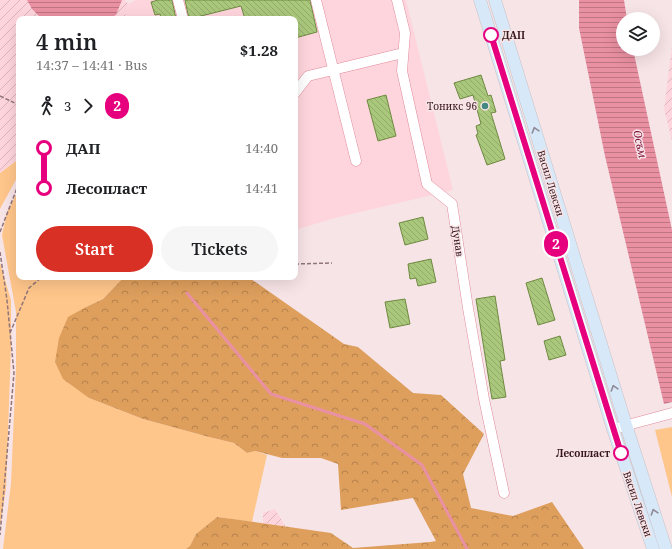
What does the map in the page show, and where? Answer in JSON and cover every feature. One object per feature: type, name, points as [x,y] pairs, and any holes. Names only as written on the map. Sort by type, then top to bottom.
[{"type":"main road","name":"Васил Левски","points":[[480,0],[613,429],[653,549]]},
{"type":"main road","name":"Васил Левски","points":[[494,0],[666,549]]},
{"type":"street","points":[[178,0],[181,16]]},
{"type":"street","points":[[316,0],[356,161]]},
{"type":"street","name":"Дунав","points":[[397,0],[405,33],[402,71],[427,184],[452,204],[484,399],[504,493]]},
{"type":"street","points":[[298,89],[308,76],[403,53]]},
{"type":"street","points":[[613,429],[672,413]]},
{"type":"path","points":[[0,96],[16,103]]},
{"type":"path","points":[[0,232],[16,191]]},
{"type":"path","points":[[0,252],[14,373],[0,535]]},
{"type":"path","points":[[298,264],[332,263]]},
{"type":"path","points":[[10,334],[29,288],[38,280]]},
{"type":"shaded area","points":[[0,0],[124,0],[129,4],[125,16],[16,16],[16,161],[0,173]]},
{"type":"shaded area","points":[[136,0],[406,0],[453,190],[335,218],[298,229],[298,16],[125,16],[129,4]]},
{"type":"shaded area","points":[[672,46],[672,141],[664,109]]},
{"type":"shaded area","points":[[16,161],[16,180],[0,209],[0,173]]},
{"type":"shaded area","points":[[16,195],[16,280],[121,280],[103,299],[86,307],[89,398],[143,419],[234,443],[247,453],[255,451],[267,455],[252,522],[217,517],[196,534],[190,547],[186,549],[3,549],[11,483],[16,368],[16,312],[2,235],[7,212]]},
{"type":"shaded area","points":[[0,263],[11,300],[11,346],[6,489],[0,527]]},
{"type":"shaded area","points":[[672,427],[672,497],[655,430]]},
{"type":"shaded area","points":[[275,509],[286,527],[263,523],[263,513]]},
{"type":"green space","points":[[121,280],[252,280],[344,344],[358,347],[413,393],[441,395],[484,434],[463,474],[471,508],[513,516],[552,502],[584,549],[186,549],[190,546],[196,534],[217,517],[331,533],[353,548],[436,541],[413,498],[341,510],[338,464],[321,458],[282,458],[255,451],[247,453],[234,443],[143,419],[89,398],[63,379],[55,362],[59,338],[68,317],[103,299]]},
{"type":"water","points":[[27,0],[122,0],[116,15],[114,16],[39,16],[32,9]]},
{"type":"water","name":"Осъм","points":[[579,0],[624,0],[626,12],[616,12],[616,56],[635,56],[672,230],[672,402],[664,404],[605,156],[579,28]]},
{"type":"building","points":[[158,0],[172,0],[175,16],[160,16],[160,14],[155,15],[151,2]]},
{"type":"building","points":[[185,0],[310,0],[317,32],[298,37],[298,16],[244,16],[241,6],[201,16],[188,16]]},
{"type":"building","points":[[481,75],[488,96],[491,95],[496,112],[491,113],[505,159],[487,165],[476,135],[478,134],[476,126],[481,124],[473,95],[460,99],[454,83]]},
{"type":"building","points":[[386,95],[396,136],[378,141],[367,100]]},
{"type":"building","points":[[423,217],[428,239],[405,245],[399,223]]},
{"type":"building","points":[[431,259],[436,282],[418,286],[416,278],[410,279],[408,264]]},
{"type":"building","points":[[542,278],[555,320],[538,325],[526,283]]},
{"type":"building","points":[[495,296],[505,360],[500,361],[506,397],[492,399],[476,299]]},
{"type":"building","points":[[405,299],[410,324],[390,328],[385,302]]},
{"type":"building","points":[[560,336],[566,355],[549,360],[544,341]]},
{"type":"waterway","points":[[187,293],[271,394],[365,424],[422,465],[467,549]]},
{"type":"bus line","name":"2","points":[[491,35],[621,453]]},
{"type":"place","name":"ДАП","points":[[491,35]]},
{"type":"place","name":"Тоникс 96","points":[[485,106]]},
{"type":"place","name":"Лесопласт","points":[[621,453]]}]
